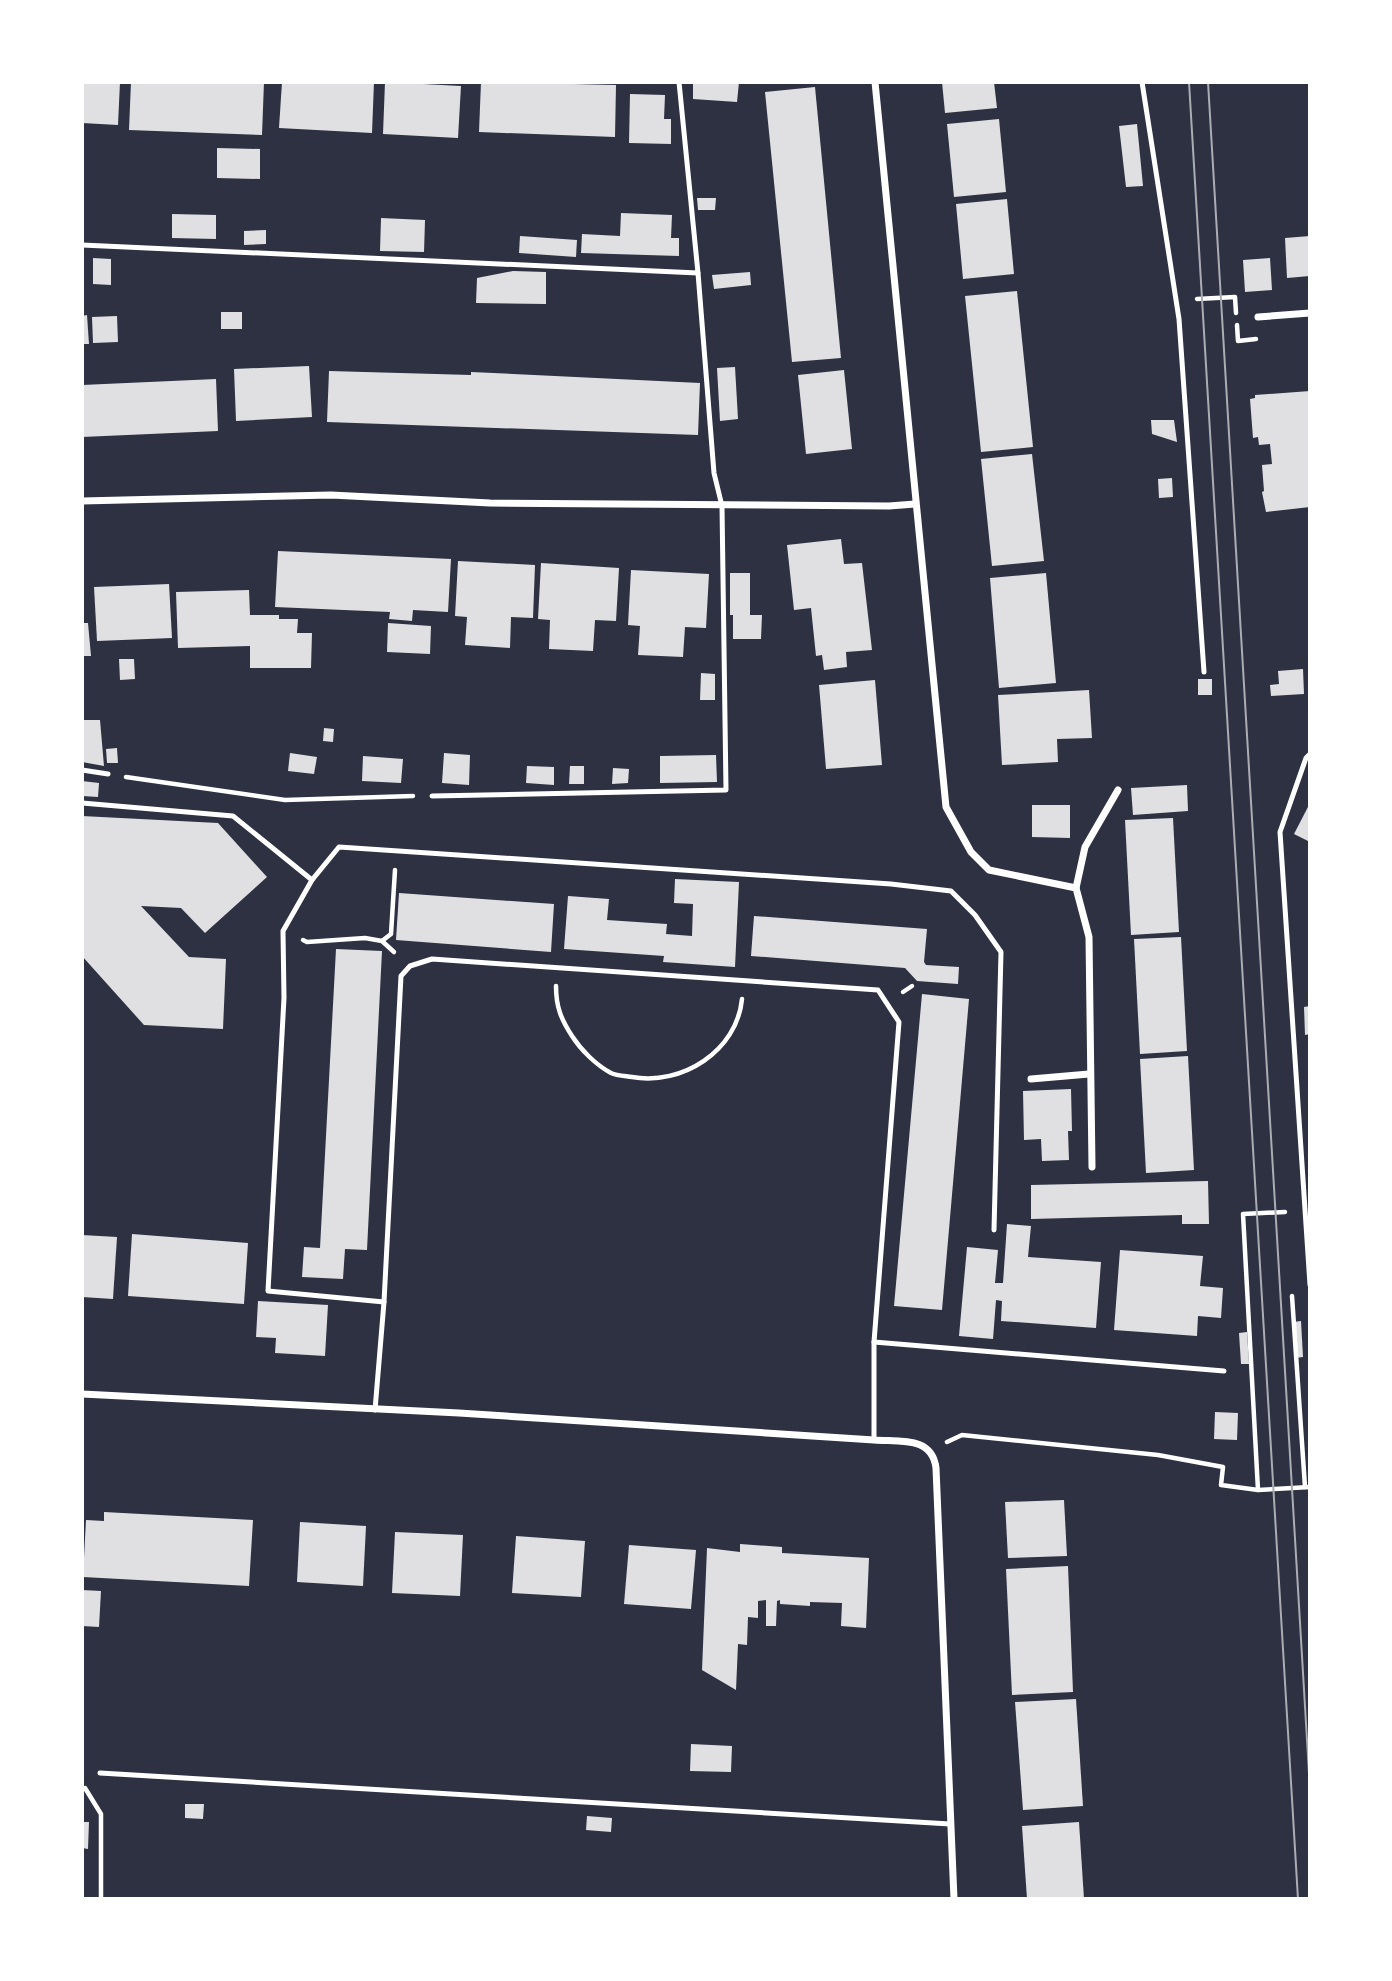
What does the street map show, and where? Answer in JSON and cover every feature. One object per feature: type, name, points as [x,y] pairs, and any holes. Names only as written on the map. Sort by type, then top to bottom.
[{"type":"street","points":[[875,82],[946,807],[971,852],[989,870],[1076,888]]},
{"type":"street","points":[[1258,317],[1310,313]]},
{"type":"street","points":[[82,501],[331,495],[490,503],[722,506],[915,504]]},
{"type":"street","points":[[1092,1167],[1089,937],[1076,888],[1085,847],[1118,790]]},
{"type":"street","points":[[1031,1079],[1089,1074]]},
{"type":"street","points":[[82,1394],[459,1413],[874,1440],[920,1445],[930,1449],[936,1468],[954,1899]]},
{"type":"lane","points":[[432,796],[726,790],[722,506],[714,474],[679,82]]},
{"type":"lane","points":[[1142,82],[1179,319],[1204,672]]},
{"type":"lane","points":[[82,245],[698,273]]},
{"type":"lane","points":[[1310,754],[1306,758],[1280,832],[1310,1285]]},
{"type":"lane","points":[[82,770],[108,774]]},
{"type":"lane","points":[[82,803],[233,816],[312,880]]},
{"type":"lane","points":[[384,1302],[268,1291],[284,998],[284,931],[312,880],[338,847],[891,884],[951,891],[975,915],[1001,952],[993,1230]]},
{"type":"lane","points":[[375,1410],[384,1302],[401,976],[410,966],[432,959],[878,990],[899,1022],[874,1342],[874,1440]]},
{"type":"lane","points":[[874,1342],[1224,1371]]},
{"type":"lane","points":[[100,1773],[950,1824]]},
{"type":"path","points":[[108,774],[285,800],[432,796]]},
{"type":"path","points":[[284,931],[307,942],[365,938],[382,941],[391,934],[397,851]]},
{"type":"path","points":[[556,988],[559,1015],[580,1049],[612,1074],[650,1081],[698,1068],[719,1048],[736,1023],[741,1005]]},
{"type":"path","points":[[1258,1490],[1243,1214],[1286,1212],[1287,1225]]},
{"type":"path","points":[[930,1449],[962,1435],[1158,1455],[1223,1467],[1221,1485],[1258,1490],[1307,1487],[1292,1294]]},
{"type":"path","points":[[82,1783],[101,1814],[101,1899]]},
{"type":"building","points":[[82,82],[120,82],[118,125],[82,123]]},
{"type":"building","points":[[131,82],[264,82],[262,135],[129,130]]},
{"type":"building","points":[[282,82],[374,82],[372,133],[279,128]]},
{"type":"building","points":[[385,82],[461,86],[458,138],[383,134]]},
{"type":"building","points":[[481,82],[616,85],[615,137],[479,132]]},
{"type":"building","points":[[693,82],[739,82],[737,102],[693,99]]},
{"type":"building","points":[[942,82],[994,82],[997,108],[945,113]]},
{"type":"building","points":[[815,87],[841,358],[792,362],[765,92]]},
{"type":"building","points":[[630,94],[665,95],[664,119],[671,119],[671,144],[629,143]]},
{"type":"building","points":[[999,119],[1006,192],[954,197],[947,124]]},
{"type":"building","points":[[1137,124],[1143,186],[1126,187],[1119,126]]},
{"type":"building","points":[[217,148],[260,149],[260,179],[217,178]]},
{"type":"building","points":[[697,198],[716,198],[715,210],[698,210]]},
{"type":"building","points":[[1007,199],[1014,274],[963,279],[956,204]]},
{"type":"building","points":[[621,213],[672,215],[671,238],[679,238],[679,256],[581,253],[582,234],[620,236]]},
{"type":"building","points":[[172,214],[216,215],[216,239],[172,238]]},
{"type":"building","points":[[381,218],[425,220],[424,252],[380,251]]},
{"type":"building","points":[[266,230],[266,244],[244,245],[244,231]]},
{"type":"building","points":[[520,236],[577,240],[576,257],[519,253]]},
{"type":"building","points":[[1310,236],[1310,276],[1287,278],[1285,238]]},
{"type":"building","points":[[93,258],[111,259],[111,285],[93,284]]},
{"type":"building","points":[[1270,258],[1272,290],[1245,292],[1243,260]]},
{"type":"building","points":[[513,271],[546,272],[546,304],[476,303],[477,278]]},
{"type":"building","points":[[750,272],[751,285],[714,289],[712,275]]},
{"type":"building","points":[[1017,291],[1033,447],[981,452],[965,296]]},
{"type":"building","points":[[221,312],[242,312],[242,329],[221,329]]},
{"type":"building","points":[[87,315],[89,344],[82,344],[82,316]]},
{"type":"building","points":[[117,316],[118,342],[93,343],[92,317]]},
{"type":"building","points":[[309,366],[312,417],[236,421],[234,369]]},
{"type":"building","points":[[735,367],[738,419],[720,421],[717,368]]},
{"type":"building","points":[[844,370],[852,449],[806,454],[798,375]]},
{"type":"building","points":[[329,371],[471,375],[471,372],[700,383],[698,435],[327,422]]},
{"type":"building","points":[[216,379],[218,431],[82,437],[82,385]]},
{"type":"building","points":[[1310,391],[1310,507],[1266,512],[1262,492],[1262,465],[1272,464],[1270,444],[1259,445],[1258,437],[1253,438],[1250,399],[1255,398],[1255,395]]},
{"type":"building","points":[[1151,420],[1174,420],[1177,442],[1152,434]]},
{"type":"building","points":[[1032,454],[1044,561],[992,566],[981,459]]},
{"type":"building","points":[[1172,478],[1173,497],[1159,498],[1158,479]]},
{"type":"building","points":[[841,539],[844,564],[862,563],[872,650],[846,652],[847,667],[824,670],[822,655],[816,656],[811,608],[794,610],[787,545]]},
{"type":"building","points":[[278,551],[451,559],[448,612],[413,610],[412,621],[389,619],[390,612],[275,607]]},
{"type":"building","points":[[458,561],[535,565],[533,618],[511,617],[510,648],[465,645],[467,617],[455,616]]},
{"type":"building","points":[[541,563],[619,568],[616,621],[595,620],[593,651],[549,649],[550,620],[538,619]]},
{"type":"building","points":[[631,570],[709,574],[706,628],[685,627],[683,657],[638,655],[640,626],[628,625]]},
{"type":"building","points":[[730,573],[750,573],[750,615],[762,615],[761,639],[733,639]]},
{"type":"building","points":[[1046,573],[1056,683],[999,688],[990,578]]},
{"type":"building","points":[[169,584],[172,638],[97,641],[94,587]]},
{"type":"building","points":[[249,590],[250,615],[279,615],[279,619],[298,619],[297,633],[312,633],[311,668],[250,668],[250,646],[178,648],[176,592]]},
{"type":"building","points":[[82,623],[88,623],[91,656],[82,656]]},
{"type":"building","points":[[388,623],[431,626],[430,654],[387,652]]},
{"type":"building","points":[[119,659],[134,659],[135,679],[120,680]]},
{"type":"building","points":[[1303,669],[1304,694],[1271,696],[1270,685],[1279,684],[1278,671]]},
{"type":"building","points":[[701,673],[715,674],[715,700],[700,700]]},
{"type":"building","points":[[1198,679],[1212,679],[1212,695],[1198,695]]},
{"type":"building","points":[[875,680],[882,765],[826,769],[819,685]]},
{"type":"building","points":[[1089,690],[1092,738],[1057,739],[1058,762],[1002,765],[998,695]]},
{"type":"building","points":[[82,720],[100,720],[104,766],[82,762]]},
{"type":"building","points":[[324,728],[334,729],[333,742],[323,741]]},
{"type":"building","points":[[117,748],[118,763],[107,763],[106,749]]},
{"type":"building","points":[[290,753],[317,757],[314,774],[288,771]]},
{"type":"building","points":[[444,753],[470,755],[469,785],[442,783]]},
{"type":"building","points":[[716,755],[717,782],[660,783],[660,756]]},
{"type":"building","points":[[363,756],[403,759],[401,783],[362,781]]},
{"type":"building","points":[[527,766],[554,767],[554,785],[526,783]]},
{"type":"building","points":[[570,766],[584,766],[584,784],[569,784]]},
{"type":"building","points":[[613,768],[629,769],[628,783],[612,784]]},
{"type":"building","points":[[82,781],[99,783],[98,797],[82,796]]},
{"type":"building","points":[[1187,785],[1188,811],[1133,815],[1131,788]]},
{"type":"building","points":[[1310,803],[1310,842],[1294,834]]},
{"type":"building","points":[[1032,805],[1070,805],[1070,838],[1032,837]]},
{"type":"building","points":[[82,816],[218,823],[267,877],[205,933],[181,908],[141,906],[189,957],[226,959],[223,1029],[144,1025],[82,956]]},
{"type":"building","points":[[1173,818],[1179,932],[1131,935],[1125,820]]},
{"type":"building","points":[[675,879],[739,882],[735,967],[663,962],[664,956],[564,949],[568,896],[609,899],[607,920],[667,924],[666,934],[692,936],[693,904],[674,903]]},
{"type":"building","points":[[399,893],[554,904],[551,952],[396,940]]},
{"type":"building","points":[[754,916],[927,929],[924,962],[926,965],[959,967],[958,984],[917,981],[905,968],[751,956]]},
{"type":"building","points":[[1181,937],[1187,1051],[1140,1054],[1134,939]]},
{"type":"building","points":[[336,949],[382,951],[367,1250],[345,1249],[343,1279],[302,1277],[304,1247],[320,1248]]},
{"type":"building","points":[[922,994],[969,999],[942,1310],[894,1306]]},
{"type":"building","points":[[1310,1006],[1310,1034],[1305,1035],[1304,1007]]},
{"type":"building","points":[[1188,1056],[1194,1170],[1146,1173],[1140,1059]]},
{"type":"building","points":[[1071,1089],[1072,1131],[1068,1131],[1069,1160],[1042,1161],[1041,1139],[1024,1140],[1023,1091]]},
{"type":"building","points":[[1208,1181],[1209,1224],[1182,1224],[1182,1215],[1031,1219],[1031,1185]]},
{"type":"building","points":[[1007,1224],[1031,1226],[1028,1257],[1101,1262],[1096,1328],[1001,1321],[1002,1301],[996,1300],[993,1339],[959,1336],[967,1247],[998,1250],[995,1283],[1003,1283]]},
{"type":"building","points":[[132,1234],[248,1243],[244,1304],[128,1296]]},
{"type":"building","points":[[82,1235],[117,1237],[113,1299],[82,1297]]},
{"type":"building","points":[[1120,1250],[1203,1256],[1200,1286],[1223,1288],[1221,1318],[1198,1316],[1197,1336],[1114,1330]]},
{"type":"building","points":[[258,1301],[328,1305],[325,1356],[275,1353],[276,1338],[256,1337]]},
{"type":"building","points":[[1301,1321],[1303,1357],[1295,1358],[1293,1322]]},
{"type":"building","points":[[1247,1332],[1249,1364],[1241,1364],[1239,1333]]},
{"type":"building","points":[[1215,1412],[1238,1413],[1237,1440],[1214,1439]]},
{"type":"building","points":[[1064,1500],[1067,1556],[1008,1558],[1005,1502]]},
{"type":"building","points":[[104,1512],[253,1520],[249,1586],[83,1577],[86,1520],[104,1521]]},
{"type":"building","points":[[300,1522],[366,1526],[363,1586],[297,1582]]},
{"type":"building","points":[[395,1532],[463,1535],[460,1596],[392,1593]]},
{"type":"building","points":[[516,1536],[585,1541],[581,1597],[512,1593]]},
{"type":"building","points":[[740,1544],[782,1547],[782,1553],[869,1558],[866,1628],[841,1626],[842,1603],[810,1602],[810,1606],[780,1604],[780,1600],[777,1601],[776,1626],[766,1626],[766,1600],[758,1601],[758,1618],[748,1617],[747,1645],[738,1644],[736,1690],[702,1670],[707,1548],[740,1552]]},
{"type":"building","points":[[629,1545],[696,1550],[691,1609],[624,1604]]},
{"type":"building","points":[[1068,1566],[1073,1692],[1012,1695],[1006,1569]]},
{"type":"building","points":[[82,1590],[101,1591],[99,1627],[82,1626]]},
{"type":"building","points":[[1076,1699],[1083,1806],[1023,1810],[1015,1702]]},
{"type":"building","points":[[691,1744],[732,1746],[731,1772],[690,1771]]},
{"type":"building","points":[[185,1804],[204,1804],[203,1819],[185,1818]]},
{"type":"building","points":[[587,1816],[612,1818],[611,1832],[586,1830]]},
{"type":"building","points":[[82,1822],[89,1822],[88,1849],[82,1848]]},
{"type":"building","points":[[1079,1822],[1084,1899],[1027,1899],[1022,1826]]},
{"type":"tram line","points":[[1189,82],[1298,1899]]},
{"type":"tram line","points":[[1208,82],[1310,1790]]}]
